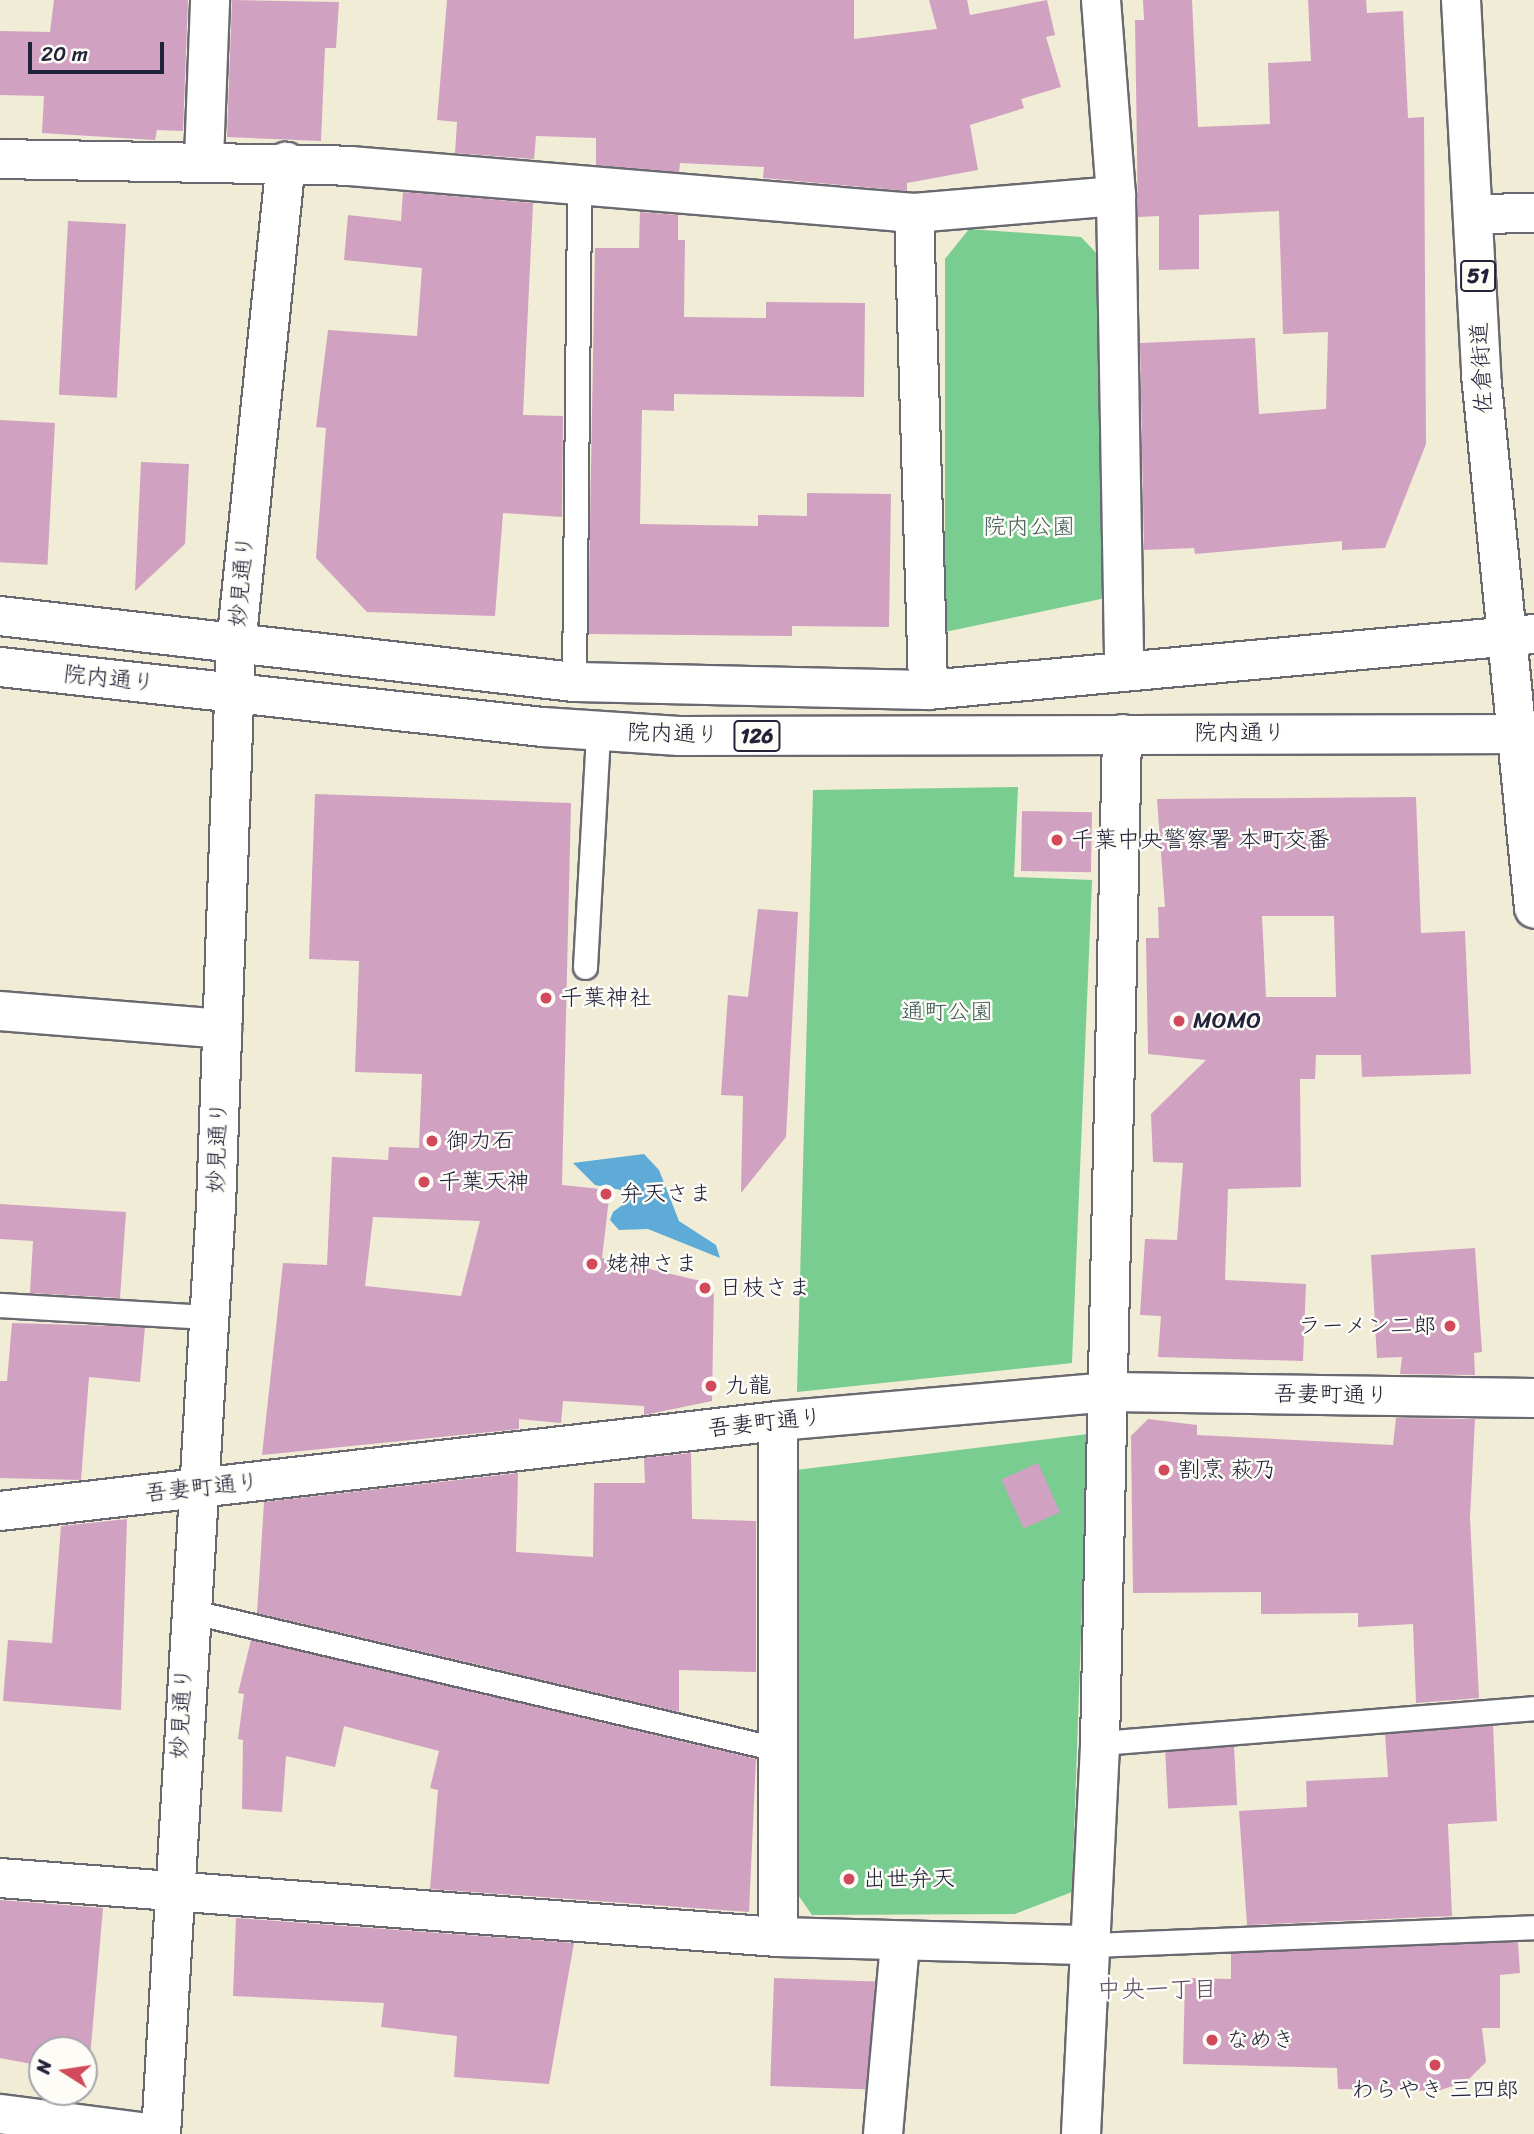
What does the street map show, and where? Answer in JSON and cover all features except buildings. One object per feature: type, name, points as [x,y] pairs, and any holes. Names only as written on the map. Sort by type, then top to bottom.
[{"type":"main road","points":[[204,159],[210,0]]},
{"type":"main road","points":[[1101,0],[1116,196],[1124,669]]},
{"type":"main road","name":"佐倉街道","points":[[1461,0],[1476,214],[1481,375],[1520,635],[1534,908]]},
{"type":"main road","points":[[0,159],[204,159],[286,162],[579,183],[914,213],[1116,196]]},
{"type":"main road","name":"妙見通り","points":[[159,2134],[188,1611],[209,1317],[236,645],[286,162]]},
{"type":"main road","points":[[914,213],[928,690]]},
{"type":"main road","points":[[1476,214],[1534,213]]},
{"type":"main road","name":"126","points":[[0,616],[575,682],[928,690],[1124,669],[1520,635]]},
{"type":"main road","name":"院内通り","points":[[0,667],[598,731],[817,737],[1526,734]]},
{"type":"main road","points":[[1081,2134],[1100,1743],[1110,1392],[1122,734]]},
{"type":"main road","points":[[0,1012],[222,1028]]},
{"type":"main road","name":"吾妻町通り","points":[[0,1511],[778,1421],[1110,1392],[1534,1398]]},
{"type":"main road","points":[[778,1421],[782,1750],[778,1937]]},
{"type":"main road","points":[[0,1878],[778,1937],[900,1944],[1092,1945]]},
{"type":"main road","points":[[883,2134],[900,1944]]},
{"type":"main road","points":[[0,2114],[159,2134]]},
{"type":"lane","points":[[575,682],[579,183]]},
{"type":"lane","points":[[585,967],[598,731]]},
{"type":"lane","points":[[0,1305],[209,1317]]},
{"type":"lane","points":[[188,1611],[782,1750]]},
{"type":"lane","points":[[1100,1743],[1534,1708]]},
{"type":"lane","points":[[1092,1945],[1534,1927]]},
{"type":"green space","name":"院内公園","points":[[969,229],[1081,237],[1102,259],[1115,596],[945,632],[945,259]]},
{"type":"green space","name":"通町公園","points":[[1018,787],[1014,877],[1092,880],[1072,1363],[797,1392],[813,790]]},
{"type":"green space","points":[[1088,1434],[1072,1892],[1015,1914],[812,1915],[796,1892],[796,1470]]},
{"type":"water","points":[[644,1154],[659,1170],[679,1221],[716,1245],[720,1258],[648,1229],[619,1230],[610,1220],[613,1212],[633,1197],[632,1192],[595,1185],[573,1163]]},
{"type":"place","name":"千葉中央警察署 本町交番","points":[[1057,840]]},
{"type":"place","name":"千葉神社","points":[[546,998]]},
{"type":"place","name":"MOMO","points":[[1179,1021]]},
{"type":"place","name":"御力石","points":[[432,1141]]},
{"type":"place","name":"千葉天神","points":[[424,1182]]},
{"type":"place","name":"弁天さま","points":[[606,1194]]},
{"type":"place","name":"姥神さま","points":[[592,1264]]},
{"type":"place","name":"日枝さま","points":[[705,1288]]},
{"type":"place","name":"ラーメン二郎","points":[[1450,1326]]},
{"type":"place","name":"九龍","points":[[711,1386]]},
{"type":"place","name":"割烹 萩乃","points":[[1164,1470]]},
{"type":"place","name":"出世弁天","points":[[849,1879]]},
{"type":"place","name":"なめき","points":[[1212,2040]]},
{"type":"place","name":"わらやき 三四郎","points":[[1435,2065]]},
{"type":"district","name":"中央一丁目","points":[[1157,1990]]}]
